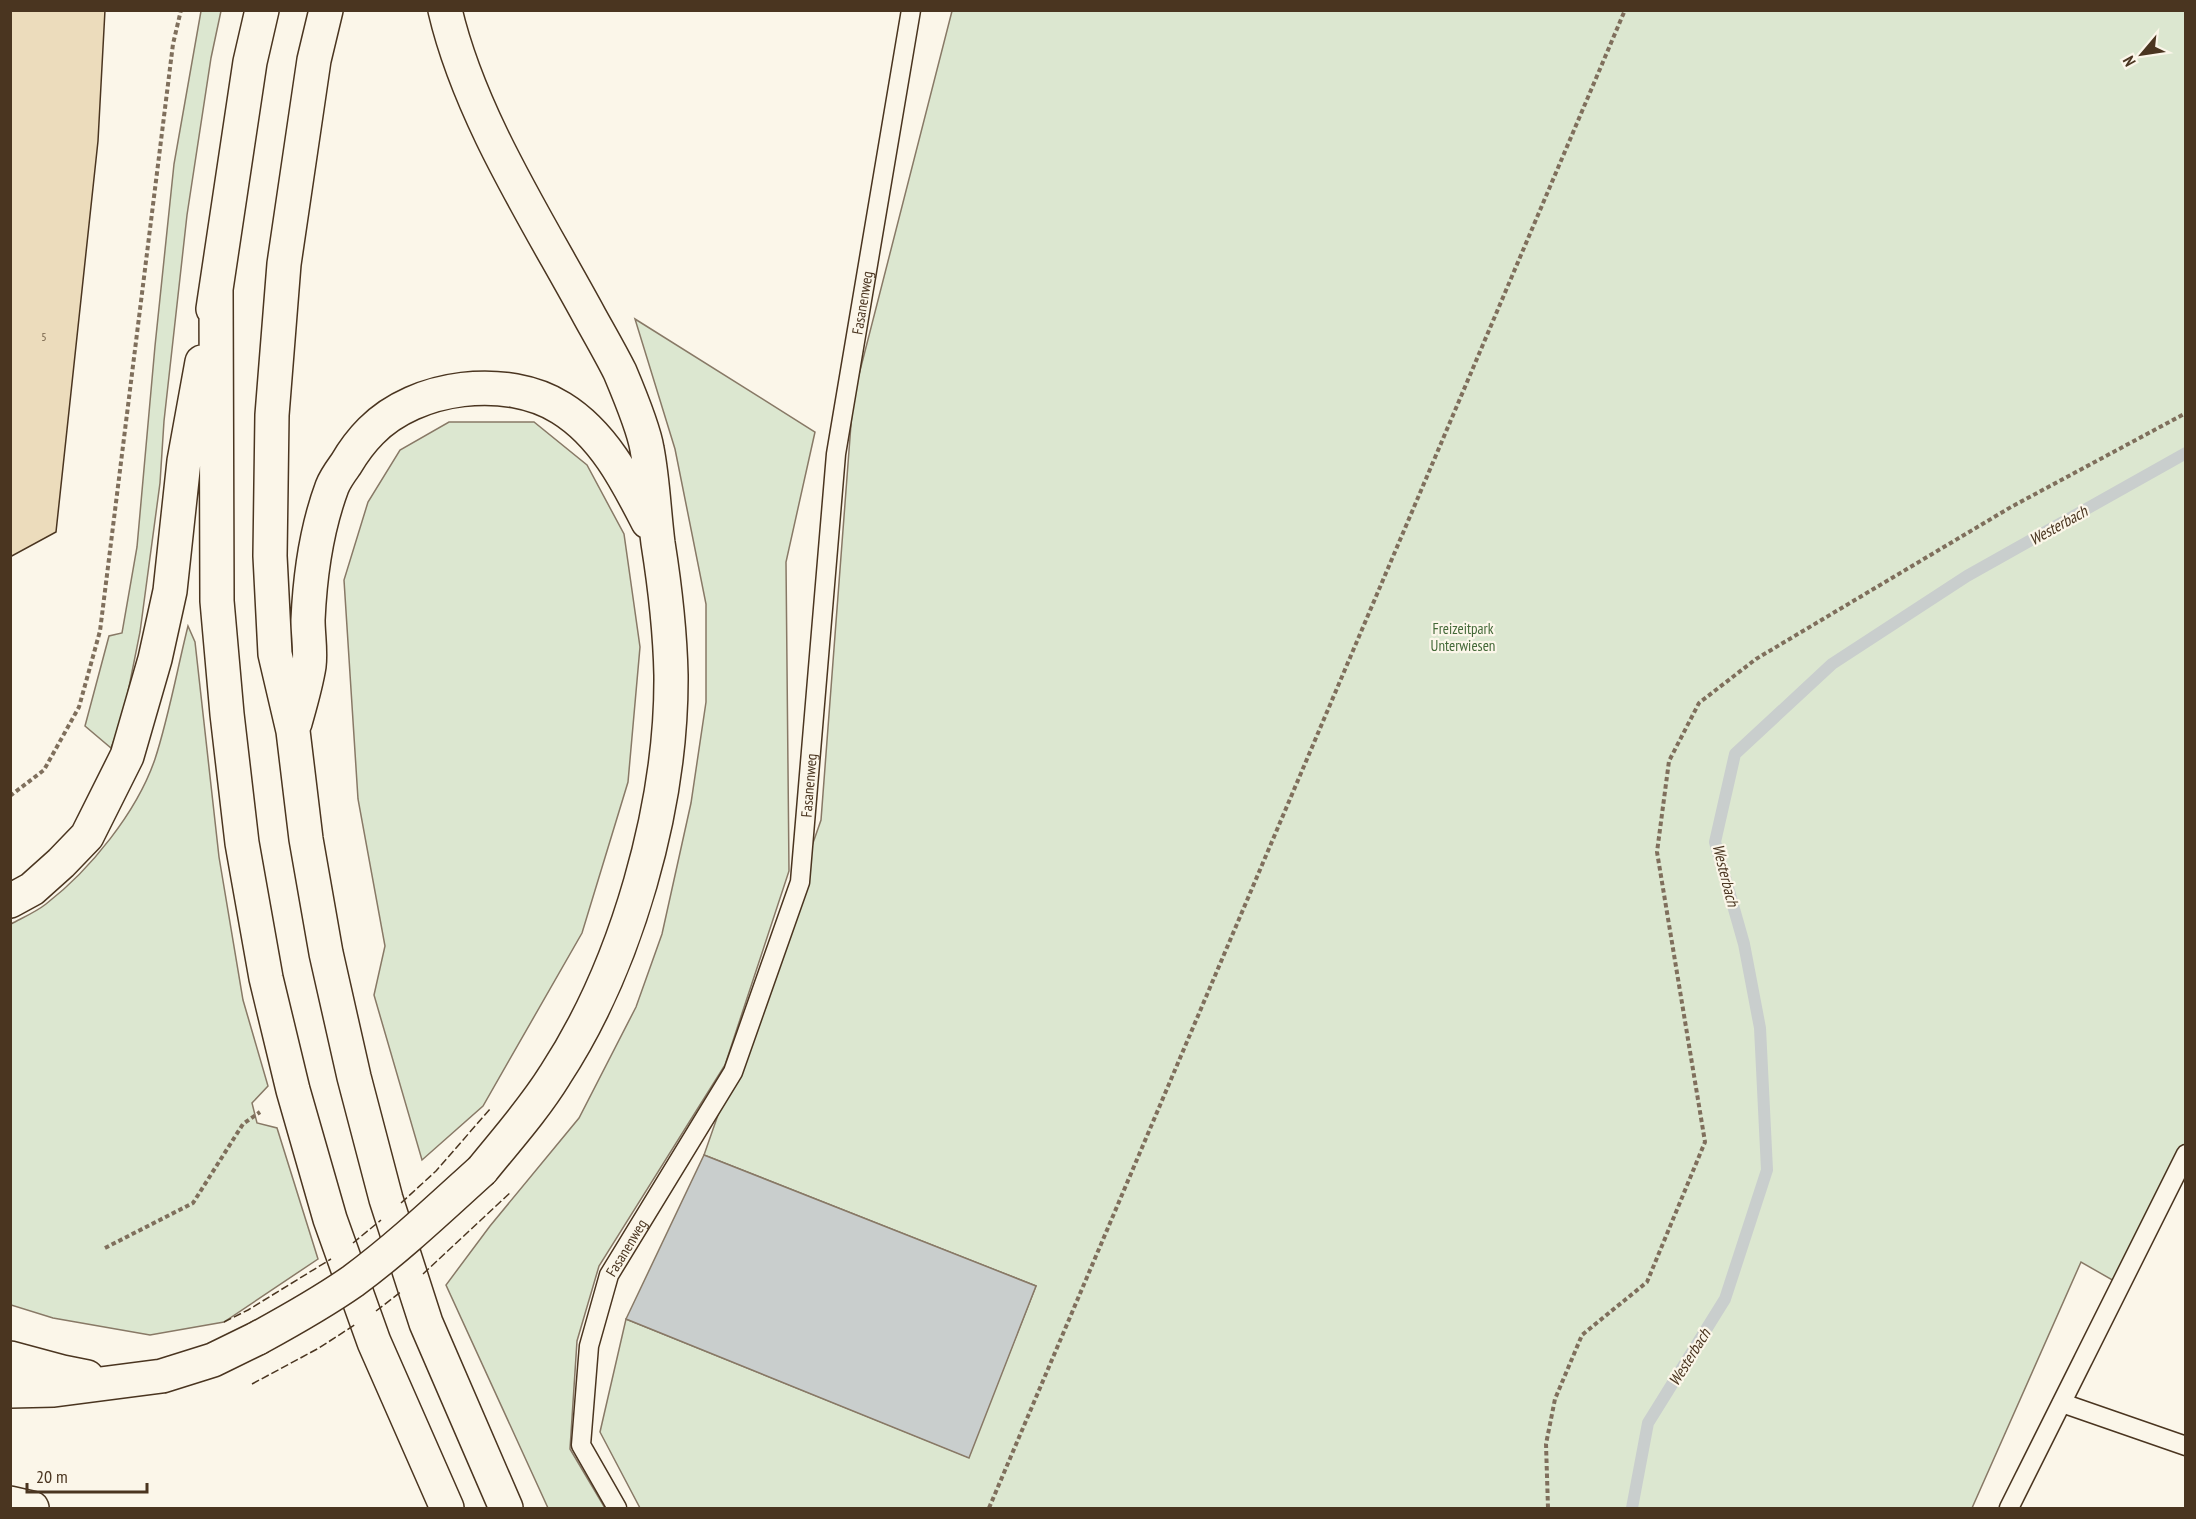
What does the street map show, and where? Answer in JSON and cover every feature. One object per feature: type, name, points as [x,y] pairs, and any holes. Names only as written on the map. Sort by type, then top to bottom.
[{"type":"highway","points":[[10,901],[32,889],[87,836],[127,756],[155,659],[170,591],[184,461],[216,289],[250,62],[262,10]]},
{"type":"highway","points":[[326,10],[314,60],[284,264],[272,416],[270,556],[275,654],[294,731],[306,839],[326,953],[354,1077],[386,1199],[426,1323],[506,1509]]},
{"type":"highway","points":[[10,1391],[54,1390],[162,1376],[213,1360],[307,1311],[352,1281],[396,1247],[482,1170],[514,1131],[556,1075],[593,1006],[626,928],[649,849],[666,754],[671,677],[668,603],[647,447],[620,374],[488,129],[467,81],[445,10]]},
{"type":"highway","points":[[216,289],[217,601],[242,843],[266,978],[293,1090],[330,1219],[374,1342],[447,1509]]},
{"type":"highway","points":[[294,731],[309,665],[308,622],[311,573],[319,527],[333,484],[356,448],[372,430],[392,415],[423,399],[464,389],[497,388],[529,393],[561,408],[590,430],[610,455],[628,483],[658,540]]},
{"type":"highway","points":[[10,1358],[62,1372],[115,1381]]},
{"type":"highway","points":[[10,1503],[32,1509]]},
{"type":"lane","name":"Fasanenweg","points":[[617,1509],[581,1445],[589,1346],[609,1275],[733,1072],[800,882],[836,454],[911,10]]},
{"type":"lane","points":[[2009,1509],[2186,1154]]},
{"type":"lane","points":[[2062,1403],[2186,1446]]},
{"type":"path","points":[[10,796],[44,770],[79,707],[100,631],[173,44],[181,10]]},
{"type":"path","points":[[989,1509],[1625,10]]},
{"type":"path","points":[[1548,1509],[1546,1444],[1555,1399],[1582,1335],[1647,1282],[1705,1142],[1657,852],[1669,761],[1699,703],[1756,659],[2011,507],[2186,412]]},
{"type":"path","points":[[105,1248],[193,1203],[243,1124],[293,1090]]},
{"type":"green space","points":[[201,11],[221,11],[211,58],[187,215],[164,421],[160,483],[140,632],[123,717],[111,748],[85,726],[109,636],[122,633],[137,547],[174,164]]},
{"type":"green space","name":"Freizeitpark Unterwiesen","points":[[952,11],[2185,11],[2185,1154],[2121,1285],[2081,1262],[1972,1508],[640,1508],[600,1432],[626,1319],[968,1457],[1036,1286],[704,1155],[821,820],[853,398]]},
{"type":"green space","points":[[635,319],[815,432],[786,562],[789,871],[725,1065],[599,1266],[577,1341],[570,1449],[605,1508],[548,1508],[446,1285],[490,1226],[579,1118],[636,1007],[662,934],[691,803],[706,702],[706,604],[675,449]]},
{"type":"green space","points":[[449,422],[534,422],[587,465],[624,534],[640,647],[628,782],[582,933],[483,1106],[422,1160],[374,995],[385,946],[358,799],[344,580],[368,502],[400,450]]},
{"type":"green space","points":[[188,626],[195,642],[219,857],[243,1000],[268,1086],[252,1103],[257,1123],[277,1128],[318,1259],[224,1322],[150,1335],[53,1318],[11,1305],[11,924],[42,907],[63,890],[110,839],[137,799],[160,743]]},
{"type":"shaded area","points":[[704,1155],[1036,1286],[969,1458],[626,1319]]},
{"type":"building","points":[[10,10],[105,10],[98,141],[56,532],[10,557]]},
{"type":"waterway","name":"Westerbach","points":[[1632,1508],[1648,1423],[1725,1299],[1767,1170],[1760,1028],[1744,944],[1715,842],[1735,754],[1832,664],[1967,576],[2186,453]]},
{"type":"fence","points":[[401,1203],[436,1171],[490,1109]]},
{"type":"fence","points":[[423,1274],[511,1192]]},
{"type":"fence","points":[[353,1243],[381,1220]]},
{"type":"fence","points":[[224,1322],[248,1310],[331,1259]]},
{"type":"fence","points":[[376,1311],[402,1291]]},
{"type":"fence","points":[[252,1384],[319,1348],[356,1324]]}]
